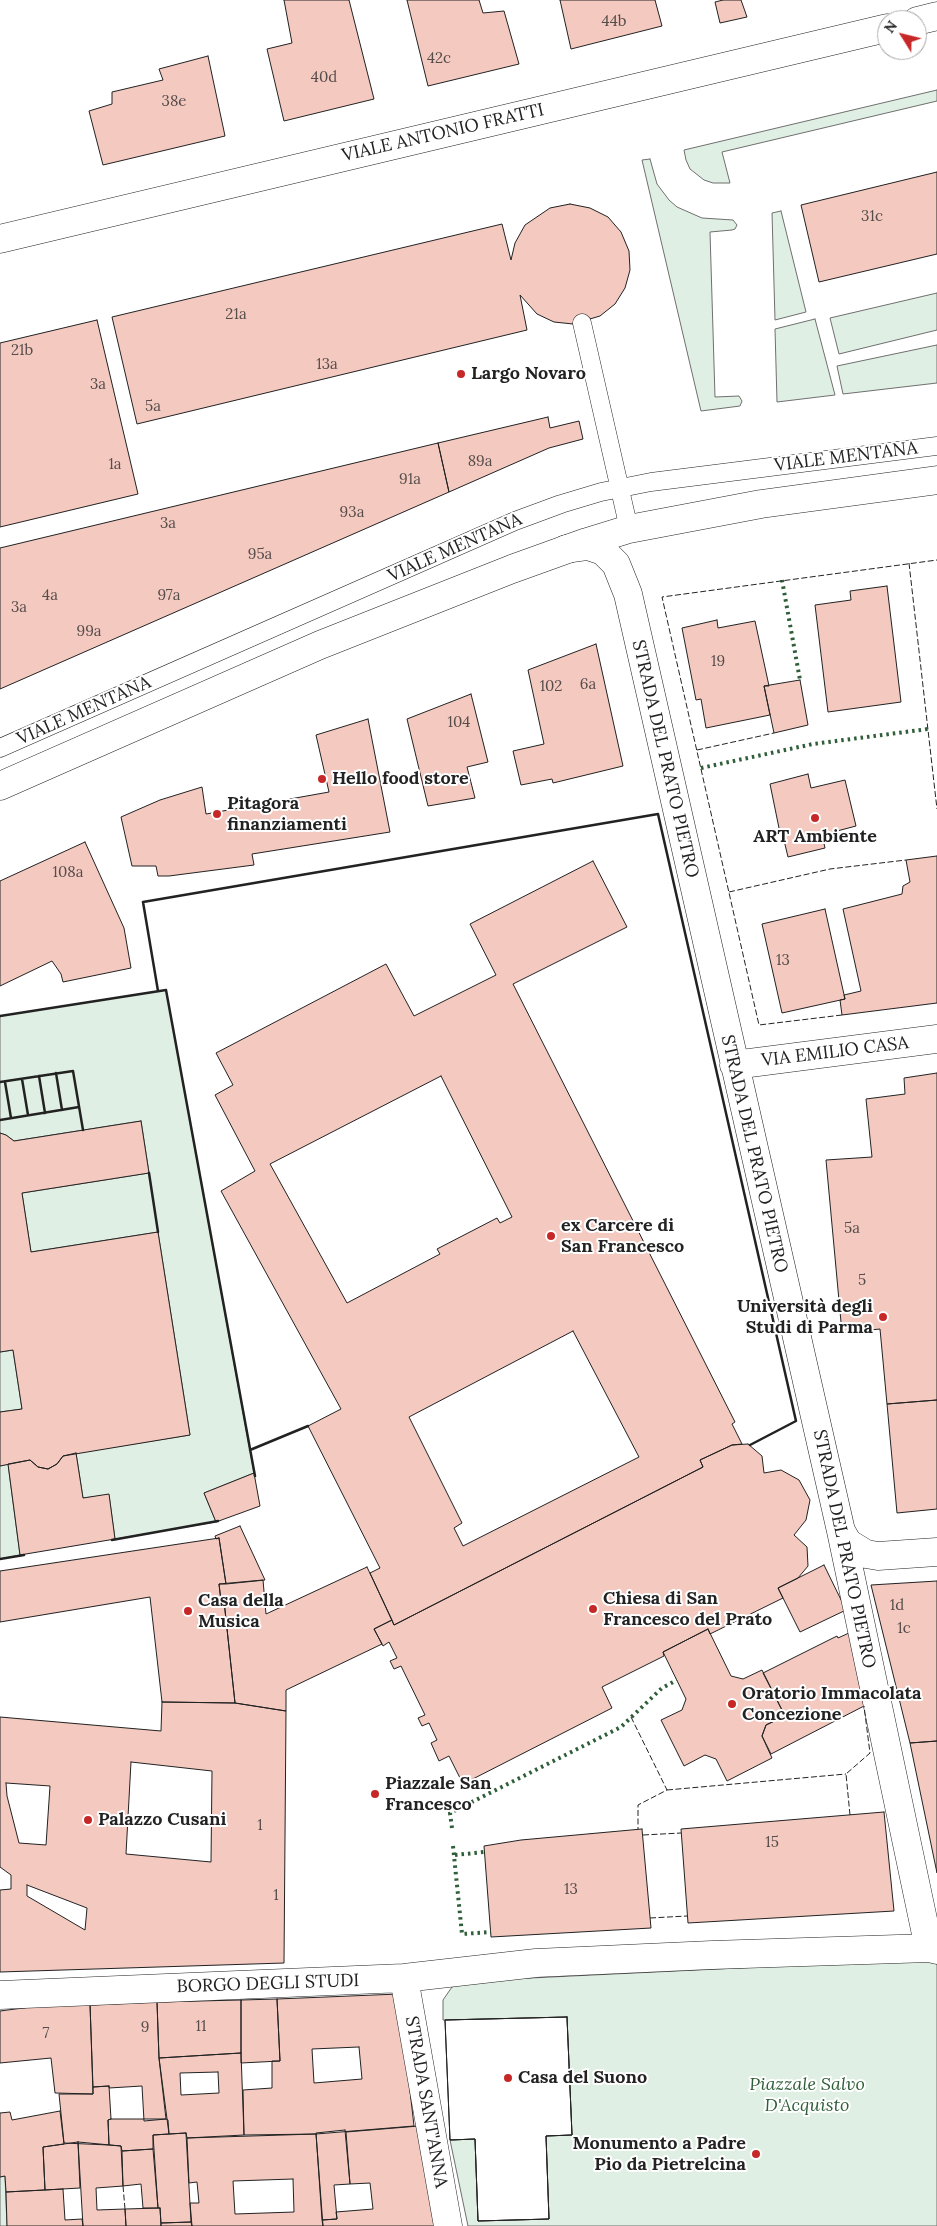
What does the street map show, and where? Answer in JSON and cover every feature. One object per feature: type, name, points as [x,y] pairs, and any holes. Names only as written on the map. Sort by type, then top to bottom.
[{"type":"street","name":"VIALE ANTONIO FRATTI","points":[[0,239],[877,30]]},
{"type":"street","name":"VIALE MENTANA","points":[[0,786],[302,653],[565,550],[628,529],[761,504],[937,480]]},
{"type":"street","name":"STRADA DEL PRATO PIETRO","points":[[565,550],[588,546],[603,551],[616,564],[625,582],[841,1531],[933,1949]]},
{"type":"street","name":"VIA EMILIO CASA","points":[[734,1064],[937,1039]]},
{"type":"street","points":[[841,1531],[852,1546],[872,1556],[937,1552]]},
{"type":"street","name":"BORGO DEGLI STUDI","points":[[0,1995],[404,1978],[536,1963],[712,1955],[933,1949]]},
{"type":"street","name":"STRADA SANT'ANNA","points":[[404,1978],[448,2226]]},
{"type":"lane","points":[[582,323],[628,529]]},
{"type":"lane","name":"VIALE MENTANA","points":[[0,748],[523,518],[561,504],[619,489],[741,469],[937,446]]},
{"type":"green space","points":[[937,90],[937,101],[722,152],[730,183],[713,183],[704,180],[690,169],[686,160],[684,150]]},
{"type":"green space","points":[[650,159],[657,184],[677,207],[702,218],[733,220],[737,225],[732,230],[710,232],[715,397],[739,396],[742,401],[740,406],[701,411],[642,160]]},
{"type":"green space","points":[[781,211],[806,312],[775,320],[772,213]]},
{"type":"green space","points":[[937,293],[937,330],[839,354],[830,318]]},
{"type":"green space","points":[[815,319],[835,395],[777,402],[775,329]]},
{"type":"green space","points":[[937,345],[937,383],[843,394],[837,366]]},
{"type":"green space","points":[[166,990],[254,1473],[204,1493],[216,1522],[115,1539],[109,1495],[83,1498],[76,1453],[190,1435],[158,1232],[31,1252],[22,1193],[149,1173],[141,1121],[14,1141],[0,1133],[0,1016]]},
{"type":"green space","points":[[13,1350],[22,1409],[0,1412],[0,1352]]},
{"type":"green space","points":[[8,1464],[20,1555],[0,1559],[0,1466]]},
{"type":"green space","name":"Piazzale Salvo D'Acquisto","points":[[926,1959],[937,1964],[937,2226],[468,2226],[450,2140],[475,2139],[478,2221],[549,2219],[546,2136],[572,2135],[567,2017],[443,2020],[443,2000],[452,1987],[468,1981]]},
{"type":"green space","points":[[5,2176],[7,2226],[0,2226],[0,2177]]},
{"type":"building","points":[[284,0],[349,0],[374,99],[284,121],[267,49],[292,43]]},
{"type":"building","points":[[407,0],[479,0],[483,13],[504,11],[519,64],[428,86]]},
{"type":"building","points":[[560,0],[655,0],[662,26],[571,49]]},
{"type":"building","points":[[741,0],[747,17],[720,23],[715,2]]},
{"type":"building","points":[[208,56],[225,136],[103,165],[89,111],[112,104],[112,92],[163,80],[159,69]]},
{"type":"building","points":[[937,172],[937,254],[819,282],[801,205]]},
{"type":"building","points":[[570,204],[590,208],[608,217],[621,232],[629,251],[630,270],[625,288],[615,304],[600,316],[573,324],[554,322],[537,314],[520,295],[527,330],[137,424],[112,317],[502,224],[511,260],[515,243],[525,225],[550,208]]},
{"type":"building","points":[[97,320],[138,494],[0,527],[0,343]]},
{"type":"building","points":[[548,417],[550,428],[579,421],[583,439],[549,448],[449,492],[438,443]]},
{"type":"building","points":[[438,443],[449,492],[0,689],[0,548]]},
{"type":"building","points":[[887,586],[901,702],[828,712],[815,605],[851,600],[850,591]]},
{"type":"building","points":[[717,620],[718,628],[755,621],[769,686],[764,686],[770,715],[706,728],[701,699],[696,700],[682,628]]},
{"type":"building","points":[[596,644],[623,766],[553,783],[552,779],[521,785],[513,751],[544,744],[528,670]]},
{"type":"building","points":[[800,680],[808,725],[774,733],[764,686]]},
{"type":"building","points":[[471,694],[488,762],[467,767],[475,798],[428,806],[407,719]]},
{"type":"building","points":[[368,719],[390,832],[252,854],[254,865],[169,876],[158,876],[156,866],[132,866],[121,817],[160,800],[202,787],[206,814],[329,792],[316,735]]},
{"type":"building","name":"ART Ambiente","points":[[808,774],[811,788],[845,780],[856,826],[822,835],[825,848],[788,857],[782,832],[780,833],[770,784]]},
{"type":"building","points":[[85,842],[124,928],[131,968],[63,982],[61,974],[52,961],[0,986],[0,881]]},
{"type":"building","points":[[937,856],[937,1003],[842,1015],[840,1000],[845,999],[844,995],[861,991],[843,909],[902,894],[903,886],[910,882],[906,860]]},
{"type":"building","name":"ex Carcere di San Francesco","points":[[593,861],[627,927],[513,984],[735,1422],[732,1424],[742,1444],[732,1445],[700,1460],[703,1467],[394,1625],[370,1573],[380,1568],[308,1426],[341,1409],[221,1191],[255,1171],[215,1095],[233,1085],[216,1053],[386,964],[414,1016],[496,975],[470,924]],"holes":[[[441,1076],[512,1217],[500,1223],[497,1218],[437,1249],[440,1254],[347,1303],[270,1164]],[[573,1331],[639,1457],[463,1546],[454,1528],[462,1523],[409,1417]]]},
{"type":"building","points":[[825,909],[845,999],[782,1013],[762,924]]},
{"type":"building","points":[[937,1073],[937,1400],[887,1404],[880,1329],[842,1333],[826,1160],[872,1157],[866,1099],[905,1094],[904,1078]]},
{"type":"building","points":[[141,1121],[149,1173],[22,1193],[31,1252],[158,1232],[190,1435],[63,1456],[57,1464],[48,1469],[38,1467],[30,1460],[0,1466],[0,1412],[22,1409],[13,1350],[0,1352],[0,1133],[14,1141]]},
{"type":"building","points":[[937,1400],[937,1509],[897,1513],[887,1404]]},
{"type":"building","name":"Chiesa di San Francesco del Prato","points":[[748,1444],[762,1456],[764,1473],[781,1470],[799,1480],[810,1500],[806,1520],[794,1535],[807,1547],[808,1566],[798,1578],[778,1588],[783,1598],[710,1634],[708,1629],[663,1652],[664,1656],[602,1687],[612,1708],[463,1784],[449,1756],[439,1761],[431,1743],[437,1740],[429,1723],[422,1726],[418,1718],[425,1715],[401,1666],[394,1669],[390,1661],[397,1658],[389,1642],[383,1646],[374,1629],[392,1620],[394,1625],[703,1467],[700,1460],[732,1445]]},
{"type":"building","points":[[76,1453],[83,1498],[109,1494],[115,1539],[20,1555],[8,1464],[30,1460],[38,1467],[48,1469],[57,1464],[63,1456]]},
{"type":"building","points":[[254,1473],[260,1506],[216,1522],[204,1493]]},
{"type":"building","points":[[240,1526],[265,1580],[226,1584],[219,1538],[216,1539],[215,1536]]},
{"type":"building","name":"Casa della Musica","points":[[219,1538],[226,1584],[219,1584],[221,1601],[224,1601],[235,1703],[162,1702],[150,1597],[0,1622],[0,1571]]},
{"type":"building","points":[[824,1565],[846,1610],[800,1632],[778,1588]]},
{"type":"building","points":[[367,1567],[392,1620],[374,1629],[382,1644],[286,1690],[286,1711],[235,1703],[224,1601],[221,1601],[219,1584],[263,1580],[266,1614]]},
{"type":"building","points":[[937,1581],[937,1741],[910,1743],[871,1585]]},
{"type":"building","name":"Oratorio Immacolata Concezione","points":[[708,1629],[731,1676],[743,1679],[762,1670],[785,1716],[766,1725],[762,1736],[772,1758],[727,1781],[716,1759],[705,1755],[684,1766],[661,1720],[682,1710],[686,1699],[663,1652]]},
{"type":"building","points":[[849,1633],[864,1706],[771,1754],[762,1736],[766,1725],[785,1716],[763,1673],[837,1636],[838,1638]]},
{"type":"building","name":"Palazzo Cusani","points":[[162,1702],[235,1703],[286,1711],[284,1963],[0,1972],[0,1890],[11,1889],[11,1875],[0,1867],[0,1717],[161,1731]],"holes":[[[131,1762],[212,1771],[211,1862],[126,1854]],[[6,1783],[50,1786],[46,1845],[19,1843],[7,1796]],[[27,1885],[87,1908],[85,1930],[27,1896]]]},
{"type":"building","points":[[937,1741],[937,1873],[910,1743]]},
{"type":"building","points":[[884,1812],[894,1911],[688,1923],[681,1829]]},
{"type":"building","points":[[642,1829],[651,1928],[491,1937],[484,1846],[521,1840]]},
{"type":"building","points":[[399,1994],[414,2126],[316,2134],[244,2135],[243,2090],[272,2088],[272,2061],[280,2061],[277,1999]],"holes":[[[359,2047],[362,2079],[314,2083],[312,2049]]]},
{"type":"building","points":[[277,1999],[280,2061],[241,2063],[241,2000]]},
{"type":"building","points":[[241,2000],[241,2053],[159,2058],[157,2002]]},
{"type":"building","points":[[157,2002],[159,2058],[166,2119],[144,2121],[142,2086],[93,2087],[90,2005]]},
{"type":"building","points":[[90,2003],[93,2094],[55,2093],[51,2058],[0,2063],[0,2011],[46,2005]]},
{"type":"building","name":"Casa del Suono","points":[[567,2017],[572,2135],[546,2136],[549,2219],[478,2221],[475,2139],[450,2140],[445,2020]]},
{"type":"building","name":"Casa del Suono","points":[[567,2017],[572,2135],[546,2136],[549,2219],[478,2221],[475,2139],[450,2140],[445,2020]]},
{"type":"building","points":[[241,2053],[244,2135],[187,2138],[186,2133],[169,2134],[159,2058]],"holes":[[[218,2072],[219,2093],[181,2095],[180,2073]]]},
{"type":"building","points":[[109,2086],[111,2119],[108,2120],[109,2145],[64,2143],[59,2094],[93,2094],[93,2087]]},
{"type":"building","points":[[60,2111],[64,2144],[43,2147],[45,2190],[6,2192],[5,2176],[0,2177],[0,2113],[10,2112],[12,2120]]},
{"type":"building","points":[[166,2119],[168,2120],[169,2134],[153,2135],[153,2149],[122,2151],[121,2146],[109,2145],[108,2120]]},
{"type":"building","points":[[419,2126],[437,2226],[323,2226],[322,2220],[337,2219],[336,2212],[373,2209],[370,2183],[350,2184],[346,2132]]},
{"type":"building","points":[[345,2130],[350,2184],[334,2185],[337,2219],[322,2220],[316,2133]]},
{"type":"building","points":[[186,2133],[191,2222],[161,2223],[160,2208],[158,2208],[153,2135]]},
{"type":"building","points":[[316,2134],[323,2226],[192,2226],[190,2203],[199,2203],[197,2182],[189,2183],[187,2138]],"holes":[[[293,2179],[294,2212],[235,2214],[233,2181]]]},
{"type":"building","points":[[78,2142],[121,2146],[123,2186],[96,2188],[97,2210],[125,2209],[126,2226],[83,2226]]},
{"type":"building","points":[[78,2142],[80,2188],[45,2190],[43,2147]]},
{"type":"building","points":[[153,2149],[158,2208],[143,2208],[141,2184],[123,2186],[122,2151]]},
{"type":"building","points":[[63,2189],[65,2220],[82,2219],[83,2226],[7,2226],[6,2192]]},
{"type":"building","points":[[160,2208],[161,2226],[126,2226],[125,2209]]},
{"type":"building","points":[[191,2222],[192,2226],[161,2226],[161,2223]]},
{"type":"hedge","points":[[782,580],[800,680]]},
{"type":"hedge","points":[[701,768],[813,744],[928,729]]},
{"type":"hedge","points":[[452,1828],[450,1813],[621,1727],[662,1688],[677,1680]]},
{"type":"hedge","points":[[453,1846],[462,1934],[491,1932]]},
{"type":"hedge","points":[[455,1855],[484,1852]]},
{"type":"fence","points":[[842,1015],[759,1025],[662,597],[937,560]]},
{"type":"fence","points":[[909,563],[937,809]]},
{"type":"fence","points":[[697,750],[774,733]]},
{"type":"fence","points":[[729,892],[830,869],[906,860]]},
{"type":"fence","points":[[850,1815],[846,1774],[870,1753],[864,1706]]},
{"type":"fence","points":[[631,1717],[667,1790],[638,1805],[638,1829]]},
{"type":"fence","points":[[667,1790],[846,1774]]},
{"type":"fence","points":[[643,1835],[681,1833]]},
{"type":"fence","points":[[650,1918],[687,1916]]},
{"type":"fence","points":[[123,2186],[125,2209]]},
{"type":"wall","points":[[158,991],[143,902],[658,814],[796,1421],[750,1445]]},
{"type":"wall","points":[[0,1016],[166,990],[255,1476]]},
{"type":"wall","points":[[0,1082],[73,1071],[83,1130]]},
{"type":"wall","points":[[56,1073],[62,1110]]},
{"type":"wall","points":[[39,1076],[45,1113]]},
{"type":"wall","points":[[22,1079],[28,1115]]},
{"type":"wall","points":[[5,1082],[11,1118]]},
{"type":"wall","points":[[0,1120],[79,1107]]},
{"type":"wall","points":[[149,1173],[158,1232]]},
{"type":"wall","points":[[250,1450],[308,1426]]},
{"type":"wall","points":[[112,1540],[218,1521]]},
{"type":"wall","points":[[0,1559],[24,1555]]},
{"type":"place","name":"Largo Novaro","points":[[461,374]]},
{"type":"place","name":"Hello food store","points":[[322,779]]},
{"type":"place","name":"Pitagora finanziamenti","points":[[217,814]]},
{"type":"place","name":"ART Ambiente","points":[[815,818]]},
{"type":"place","name":"ex Carcere di San Francesco","points":[[551,1236]]},
{"type":"place","name":"Università degli Studi di Parma","points":[[883,1317]]},
{"type":"place","name":"Chiesa di San Francesco del Prato","points":[[593,1609]]},
{"type":"place","name":"Casa della Musica","points":[[188,1611]]},
{"type":"place","name":"Oratorio Immacolata Concezione","points":[[732,1704]]},
{"type":"place","name":"Piazzale San Francesco","points":[[375,1794]]},
{"type":"place","name":"Palazzo Cusani","points":[[88,1820]]},
{"type":"place","name":"Casa del Suono","points":[[508,2078]]},
{"type":"place","name":"Monumento a Padre Pio da Pietrelcina","points":[[756,2154]]}]
